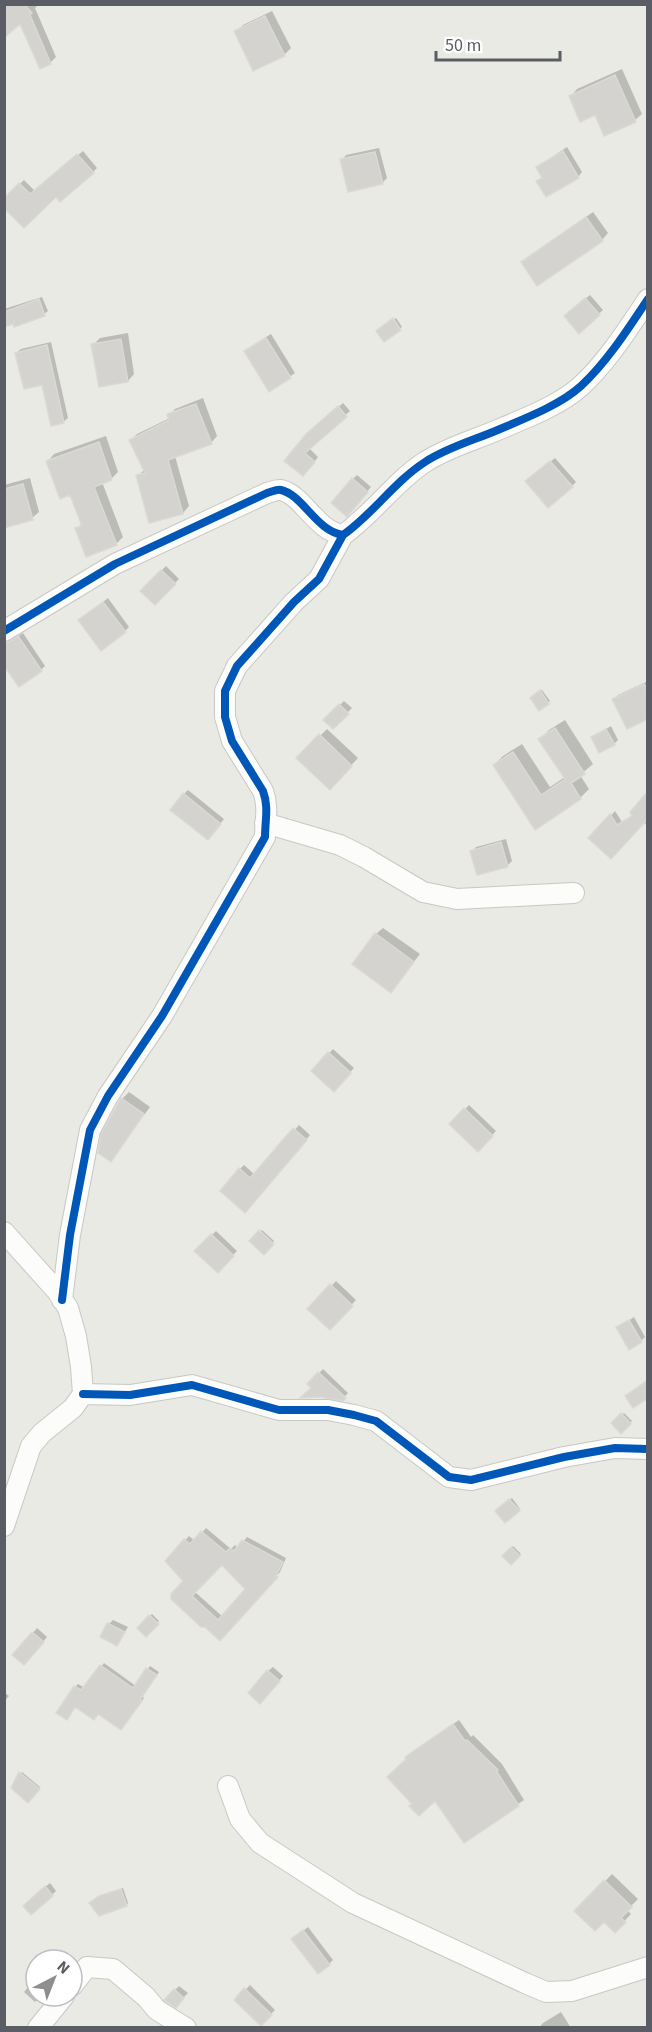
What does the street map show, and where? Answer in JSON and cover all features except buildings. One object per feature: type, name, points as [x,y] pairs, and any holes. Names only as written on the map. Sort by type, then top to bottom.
[{"type":"street","points":[[62,1300],[70,1235],[90,1130],[108,1096],[162,1016],[265,837],[267,810],[263,791],[232,741],[225,717],[225,691],[237,666],[294,602],[319,579],[343,535],[384,496],[424,463],[452,448],[542,410],[580,387],[614,349],[648,299]]},
{"type":"street","points":[[4,631],[115,564],[279,489],[290,494],[325,528],[335,534],[343,535]]},
{"type":"street","points":[[265,823],[340,845],[423,892],[457,899],[574,893]]},
{"type":"street","points":[[4,1232],[68,1308],[76,1336],[83,1394],[73,1408],[42,1433],[31,1446],[4,1526]]},
{"type":"street","points":[[83,1394],[130,1395],[192,1385],[279,1410],[328,1410],[354,1415],[376,1421],[449,1477],[471,1480],[564,1457],[615,1448],[648,1449]]},
{"type":"street","points":[[228,1786],[240,1819],[260,1843],[353,1903],[525,1983],[546,1992],[572,1991],[648,1967]]},
{"type":"street","points":[[84,1971],[87,1967],[113,1969],[146,1997],[157,2010],[186,2028]]},
{"type":"street","points":[[38,2028],[54,2008]]},
{"type":"cycle path","points":[[4,631],[115,564],[274,491],[281,490],[289,493],[325,527],[343,535],[364,518],[403,479],[425,462],[452,448],[542,410],[573,393],[591,377],[608,356],[648,299]]},
{"type":"cycle path","points":[[62,1300],[70,1235],[90,1130],[108,1096],[162,1016],[265,837],[265,797],[232,741],[225,717],[225,691],[237,666],[294,602],[319,579],[343,535]]},
{"type":"cycle path","points":[[83,1394],[130,1395],[192,1385],[279,1410],[328,1410],[354,1415],[376,1421],[449,1477],[471,1480],[564,1457],[615,1448],[648,1449]]}]
